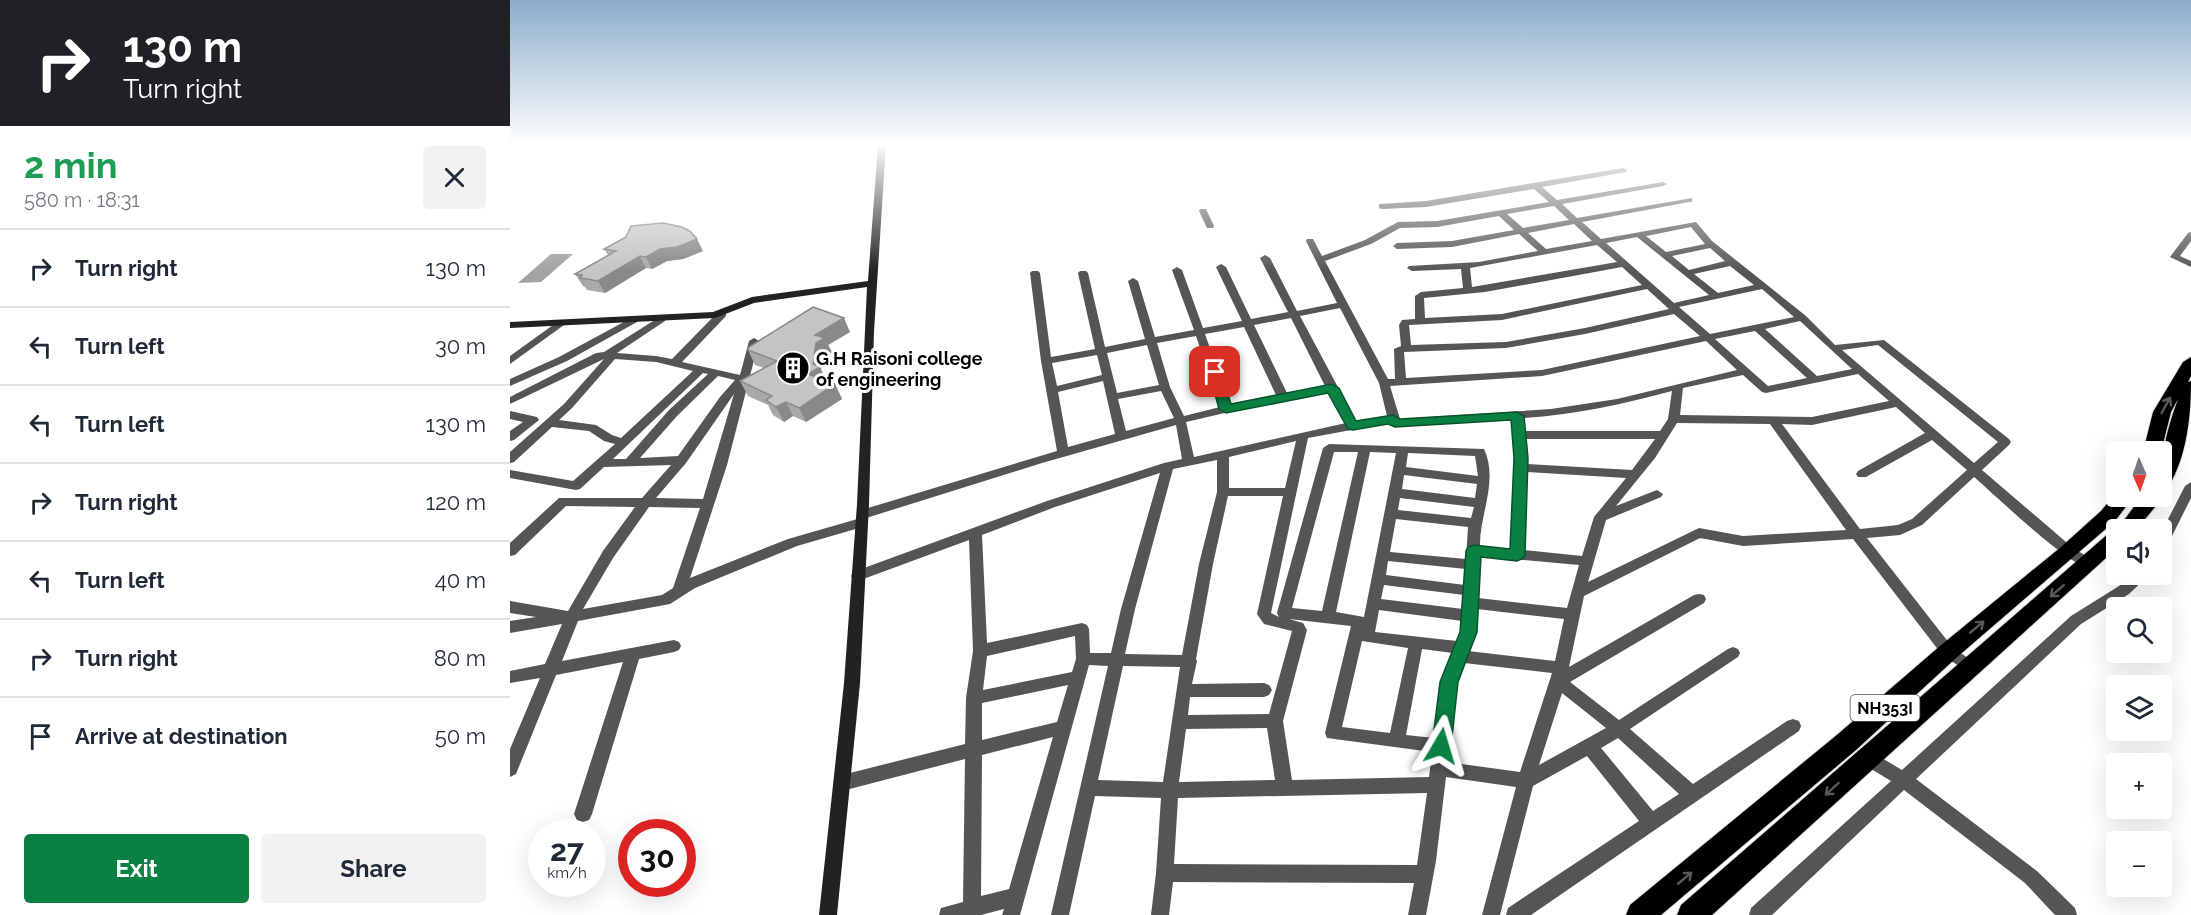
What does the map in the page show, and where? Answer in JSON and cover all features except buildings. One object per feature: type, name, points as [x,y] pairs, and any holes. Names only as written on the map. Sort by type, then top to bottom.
[{"type":"highway","points":[[2155,441],[2162,412],[2191,362]]},
{"type":"highway","points":[[2172,458],[2179,418],[2191,386]]},
{"type":"highway","name":"NH353I","points":[[1691,915],[1969,666],[2078,558],[2116,507]]},
{"type":"highway","points":[[2134,519],[2143,507]]},
{"type":"highway","name":"NH353I","points":[[1640,915],[1847,742],[1948,652],[2078,558],[2106,543]]},
{"type":"street","points":[[828,915],[852,683],[879,187]]},
{"type":"street","points":[[1382,206],[1426,204],[1532,187]]},
{"type":"street","points":[[1537,187],[1766,390],[1813,378],[1860,370]]},
{"type":"street","points":[[1320,261],[1368,242],[1398,225],[1437,224],[1648,187]]},
{"type":"street","points":[[1397,246],[1452,244],[1689,200]]},
{"type":"street","points":[[1203,211],[1210,226]]},
{"type":"street","points":[[1501,213],[1544,251]]},
{"type":"street","points":[[1412,268],[1465,267],[1693,224],[1712,245],[1760,286]]},
{"type":"street","points":[[1640,235],[1716,296]]},
{"type":"street","points":[[1310,241],[1384,383],[1395,423],[1551,414],[1617,402],[1745,371]]},
{"type":"street","points":[[2189,241],[2175,257],[2191,264]]},
{"type":"street","points":[[1664,255],[1712,245]]},
{"type":"street","points":[[1265,258],[1353,426]]},
{"type":"street","points":[[1687,273],[1734,262]]},
{"type":"street","points":[[1420,321],[1419,296],[1468,291],[1624,264]]},
{"type":"street","points":[[1221,267],[1283,397]]},
{"type":"street","points":[[1465,267],[1468,291]]},
{"type":"street","points":[[1178,270],[1226,409]]},
{"type":"street","points":[[1035,273],[1046,361],[1063,453]]},
{"type":"street","points":[[1083,273],[1121,435]]},
{"type":"street","points":[[1133,281],[1165,387],[1180,419],[1189,462]]},
{"type":"street","points":[[510,325],[662,319],[722,314],[752,300],[872,283]]},
{"type":"street","points":[[1406,349],[1405,323],[1502,317],[1649,286]]},
{"type":"street","points":[[1401,382],[1398,350],[1506,345],[1585,331],[1716,296],[1764,286],[2078,558]]},
{"type":"street","points":[[1046,361],[1343,304]]},
{"type":"street","points":[[675,363],[722,314]]},
{"type":"street","points":[[1384,383],[1542,373],[1802,318]]},
{"type":"street","points":[[608,356],[662,319]]},
{"type":"street","points":[[510,383],[577,352],[633,320]]},
{"type":"street","points":[[510,361],[560,323]]},
{"type":"street","points":[[1758,328],[1813,378]]},
{"type":"street","points":[[679,591],[709,504],[754,341]]},
{"type":"street","points":[[1578,593],[1701,533],[1743,541],[1900,530],[1910,526],[2005,442],[1880,342],[1833,348]]},
{"type":"street","points":[[510,401],[600,356],[656,359],[744,379]]},
{"type":"street","points":[[510,459],[516,449],[549,423],[609,361],[608,356]]},
{"type":"street","points":[[510,551],[701,369]]},
{"type":"street","points":[[629,463],[673,412],[716,372]]},
{"type":"street","points":[[510,374],[522,378]]},
{"type":"street","points":[[1052,390],[1107,377]]},
{"type":"street","points":[[510,769],[515,745],[589,582],[644,502],[682,460],[724,399],[744,379]]},
{"type":"street","points":[[1491,915],[1526,781],[1559,674],[1572,614],[1600,517],[1635,474],[1674,419],[1678,386]]},
{"type":"street","points":[[1112,397],[1165,387]]},
{"type":"street","points":[[510,627],[665,600],[690,584],[793,542],[1063,453],[1180,419],[1332,388]]},
{"type":"street","points":[[1674,419],[1812,421],[1899,403]]},
{"type":"street","points":[[510,415],[533,420],[510,437]]},
{"type":"street","points":[[1517,416],[1520,468],[1517,555]]},
{"type":"street","points":[[858,576],[975,532],[1168,466],[1303,435],[1393,419]]},
{"type":"street","points":[[1774,421],[1948,652],[1969,666]]},
{"type":"street","points":[[549,423],[592,428],[608,438],[623,442]]},
{"type":"street","points":[[1862,474],[1933,434]]},
{"type":"street","points":[[1285,788],[1275,721],[1300,631],[1298,627],[1269,620],[1264,614],[1303,435]]},
{"type":"street","points":[[1519,435],[1663,435]]},
{"type":"street","points":[[1417,915],[1425,874],[1437,785],[1449,682],[1468,632],[1474,551],[1473,530],[1483,481],[1480,452],[1329,448],[1284,613],[1359,621],[1334,732],[1441,746]]},
{"type":"street","points":[[1328,617],[1365,448]]},
{"type":"street","points":[[1403,449],[1367,637],[1416,643],[1559,674],[1692,794]]},
{"type":"street","points":[[1160,915],[1170,790],[1179,722],[1206,564],[1223,492],[1223,455]]},
{"type":"street","points":[[601,463],[682,460]]},
{"type":"street","points":[[1060,915],[1128,609],[1168,466]]},
{"type":"street","points":[[1520,468],[1635,474]]},
{"type":"street","points":[[1399,470],[1483,481]]},
{"type":"street","points":[[510,474],[576,486]]},
{"type":"street","points":[[2172,523],[2191,486]]},
{"type":"street","points":[[1223,492],[1290,492]]},
{"type":"street","points":[[1396,493],[1480,503]]},
{"type":"street","points":[[1600,517],[1657,494]]},
{"type":"street","points":[[563,501],[709,504]]},
{"type":"street","points":[[1392,514],[1475,523]]},
{"type":"street","points":[[972,907],[974,698],[980,651],[975,532]]},
{"type":"street","points":[[1474,551],[1587,561]]},
{"type":"street","points":[[1384,556],[1473,566]]},
{"type":"street","points":[[1379,579],[1471,603]]},
{"type":"street","points":[[1758,915],[2076,620],[2130,585]]},
{"type":"street","points":[[1559,674],[1699,599]]},
{"type":"street","points":[[1374,604],[1471,603],[1572,614]]},
{"type":"street","points":[[510,607],[572,617]]},
{"type":"street","points":[[980,651],[1082,629],[1083,659],[1011,915]]},
{"type":"street","points":[[1397,740],[1416,643]]},
{"type":"street","points":[[510,677],[674,646]]},
{"type":"street","points":[[1439,768],[1526,781],[1590,747],[1733,653]]},
{"type":"street","points":[[584,813],[633,654]]},
{"type":"street","points":[[1083,659],[1190,661]]},
{"type":"street","points":[[974,698],[1078,677]]},
{"type":"street","points":[[1184,691],[1264,690]]},
{"type":"street","points":[[1179,722],[1275,721]]},
{"type":"street","points":[[1515,915],[1650,821],[1793,726]]},
{"type":"street","points":[[842,783],[1064,727]]},
{"type":"street","points":[[1847,742],[1904,780],[2031,877],[2068,915]]},
{"type":"street","points":[[1590,747],[1650,821]]},
{"type":"street","points":[[1089,788],[1170,790],[1437,785]]},
{"type":"street","points":[[1165,873],[1425,874]]},
{"type":"street","points":[[948,915],[1016,896]]},
{"type":"shaded area","points":[[551,254],[573,254],[541,282],[518,283]]},
{"type":"place","name":"G.H Raisoni college of engineering","points":[[793,368]]},
{"type":"route","points":[[1215,372],[1226,409],[1332,388],[1353,426],[1393,419],[1395,423],[1517,416],[1521,458],[1517,555],[1474,551],[1468,632],[1449,682],[1441,746]]}]
